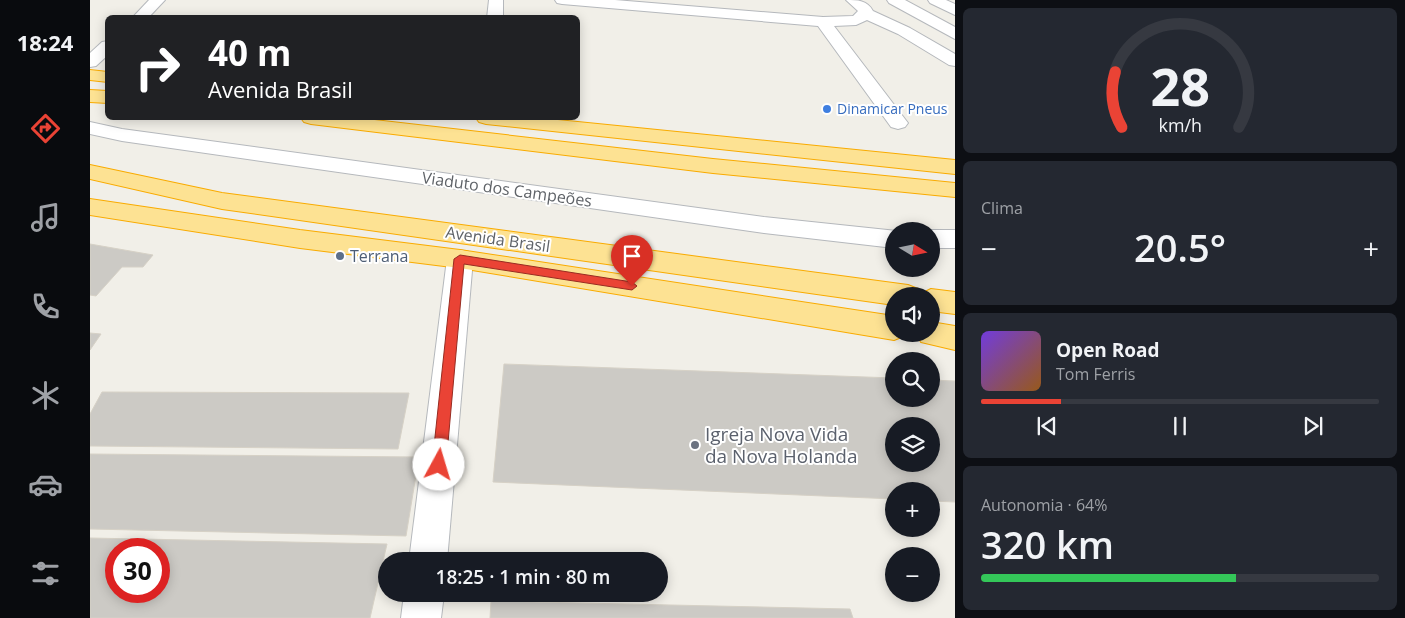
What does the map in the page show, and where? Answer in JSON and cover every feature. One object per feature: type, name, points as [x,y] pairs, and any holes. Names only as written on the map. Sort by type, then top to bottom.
[{"type":"highway","points":[[90,75],[105,77]]},
{"type":"highway","points":[[90,96],[105,97]]},
{"type":"highway","points":[[327,120],[565,150],[853,182],[955,190]]},
{"type":"highway","points":[[505,120],[955,167]]},
{"type":"highway","name":"Avenida Brasil","points":[[90,172],[222,201],[885,293]]},
{"type":"highway","name":"Avenida Brasil","points":[[90,207],[300,239],[460,259],[885,327]]},
{"type":"highway","points":[[940,301],[955,303]]},
{"type":"highway","points":[[940,336],[955,338]]},
{"type":"street","points":[[142,15],[158,0]]},
{"type":"street","points":[[494,15],[496,0]]},
{"type":"street","points":[[562,0],[823,22],[856,20],[866,7]]},
{"type":"street","points":[[853,0],[865,9],[866,7],[955,53]]},
{"type":"street","points":[[894,0],[955,34]]},
{"type":"street","points":[[919,0],[955,19]]},
{"type":"street","points":[[935,0],[955,10]]},
{"type":"street","points":[[866,7],[955,61]]},
{"type":"street","points":[[823,22],[898,123]]},
{"type":"street","points":[[90,62],[105,49]]},
{"type":"street","points":[[90,128],[122,135]]},
{"type":"street","points":[[90,133],[122,135]]},
{"type":"street","name":"Viaduto dos Campeões","points":[[122,135],[764,225],[885,238]]},
{"type":"street","points":[[940,240],[955,239]]},
{"type":"street","points":[[429,552],[460,259]]},
{"type":"street","points":[[421,618],[423,602]]},
{"type":"building","points":[[90,244],[153,255],[143,267],[122,267],[96,296],[90,295]]},
{"type":"building","points":[[90,333],[101,334],[90,350]]},
{"type":"building","name":"Igreja Nova Vida da Nova Holanda","points":[[504,364],[885,378],[885,407],[940,407],[940,380],[955,381],[955,502],[940,501],[940,482],[885,482],[885,499],[493,482]]},
{"type":"building","points":[[102,392],[409,393],[398,449],[90,446],[90,414]]},
{"type":"building","points":[[90,454],[419,457],[406,536],[90,529]]},
{"type":"building","points":[[90,538],[105,538],[105,603],[170,603],[170,540],[387,544],[385,552],[378,552],[378,583],[370,618],[90,618]]},
{"type":"building","points":[[491,602],[536,602],[850,609],[853,618],[490,618]]},
{"type":"place","name":"Dinamicar Pneus","points":[[827,109]]},
{"type":"place","name":"Terrana","points":[[340,256]]},
{"type":"place","name":"Igreja Nova Vida da Nova Holanda","points":[[695,445]]},
{"type":"route","points":[[439,465],[460,259],[632,286]]}]
